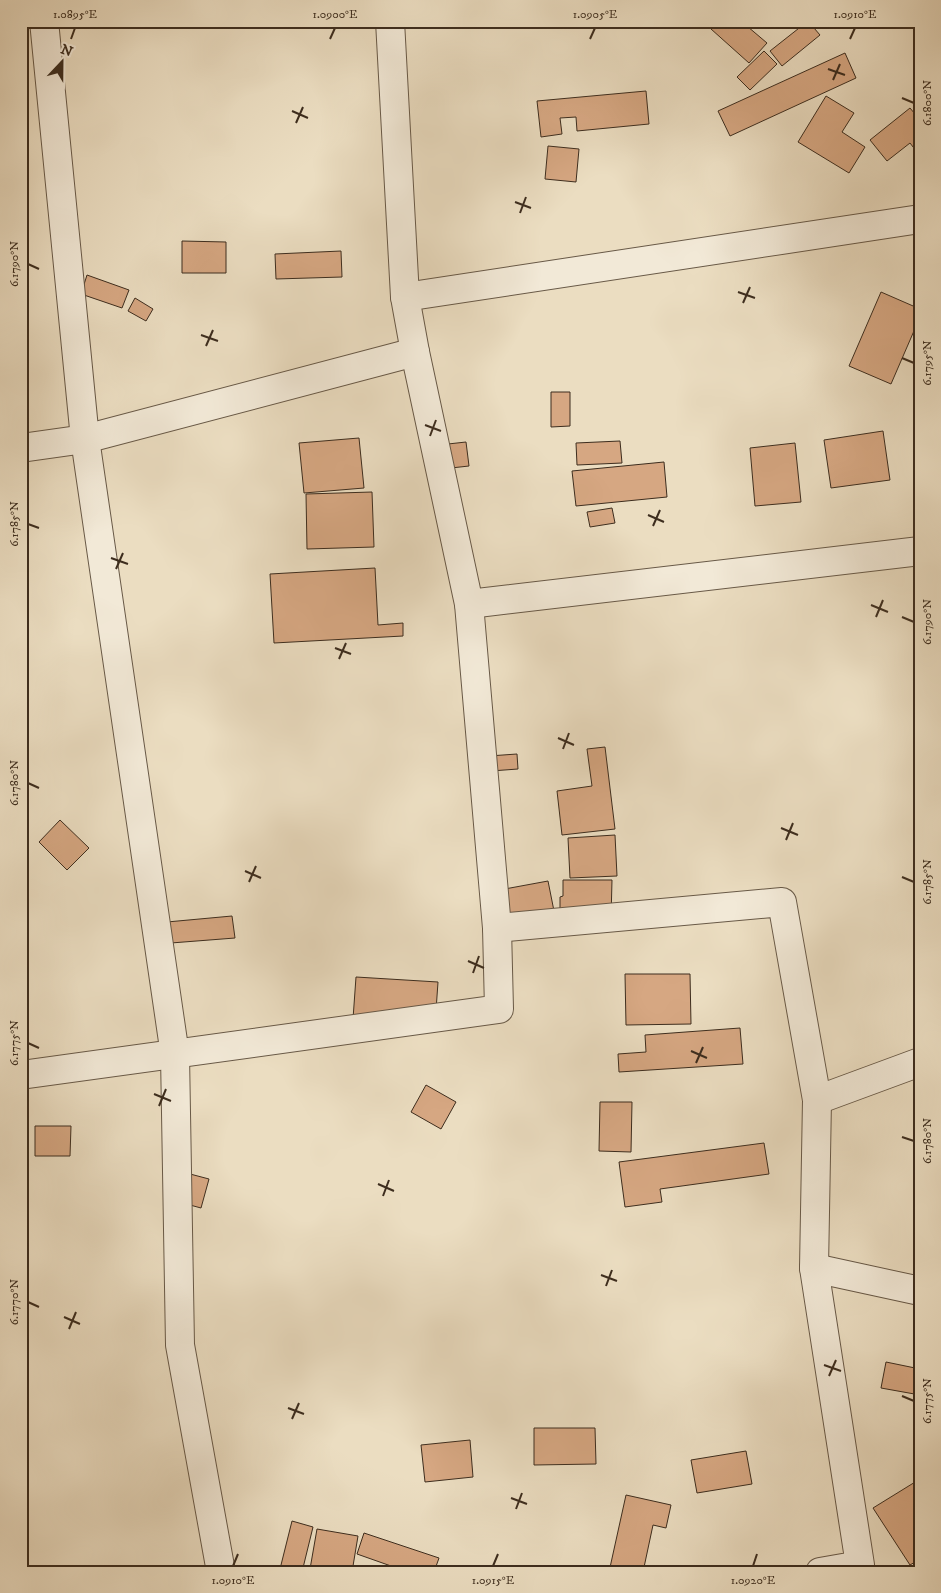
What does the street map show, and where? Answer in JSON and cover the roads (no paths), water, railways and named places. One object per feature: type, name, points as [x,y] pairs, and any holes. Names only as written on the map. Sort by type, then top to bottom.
[{"type":"street","points":[[44,21],[85,439],[175,1055],[180,1345],[221,1572]]},
{"type":"street","points":[[21,1075],[499,1009],[497,928],[469,604],[405,297],[390,21]]},
{"type":"street","points":[[405,297],[920,219]]},
{"type":"street","points":[[21,448],[85,439],[415,352]]},
{"type":"street","points":[[469,604],[920,551]]},
{"type":"street","points":[[497,928],[782,902],[816,1100],[814,1268],[860,1565],[820,1572]]},
{"type":"street","points":[[816,1100],[920,1062]]},
{"type":"street","points":[[814,1268],[920,1290]]}]
